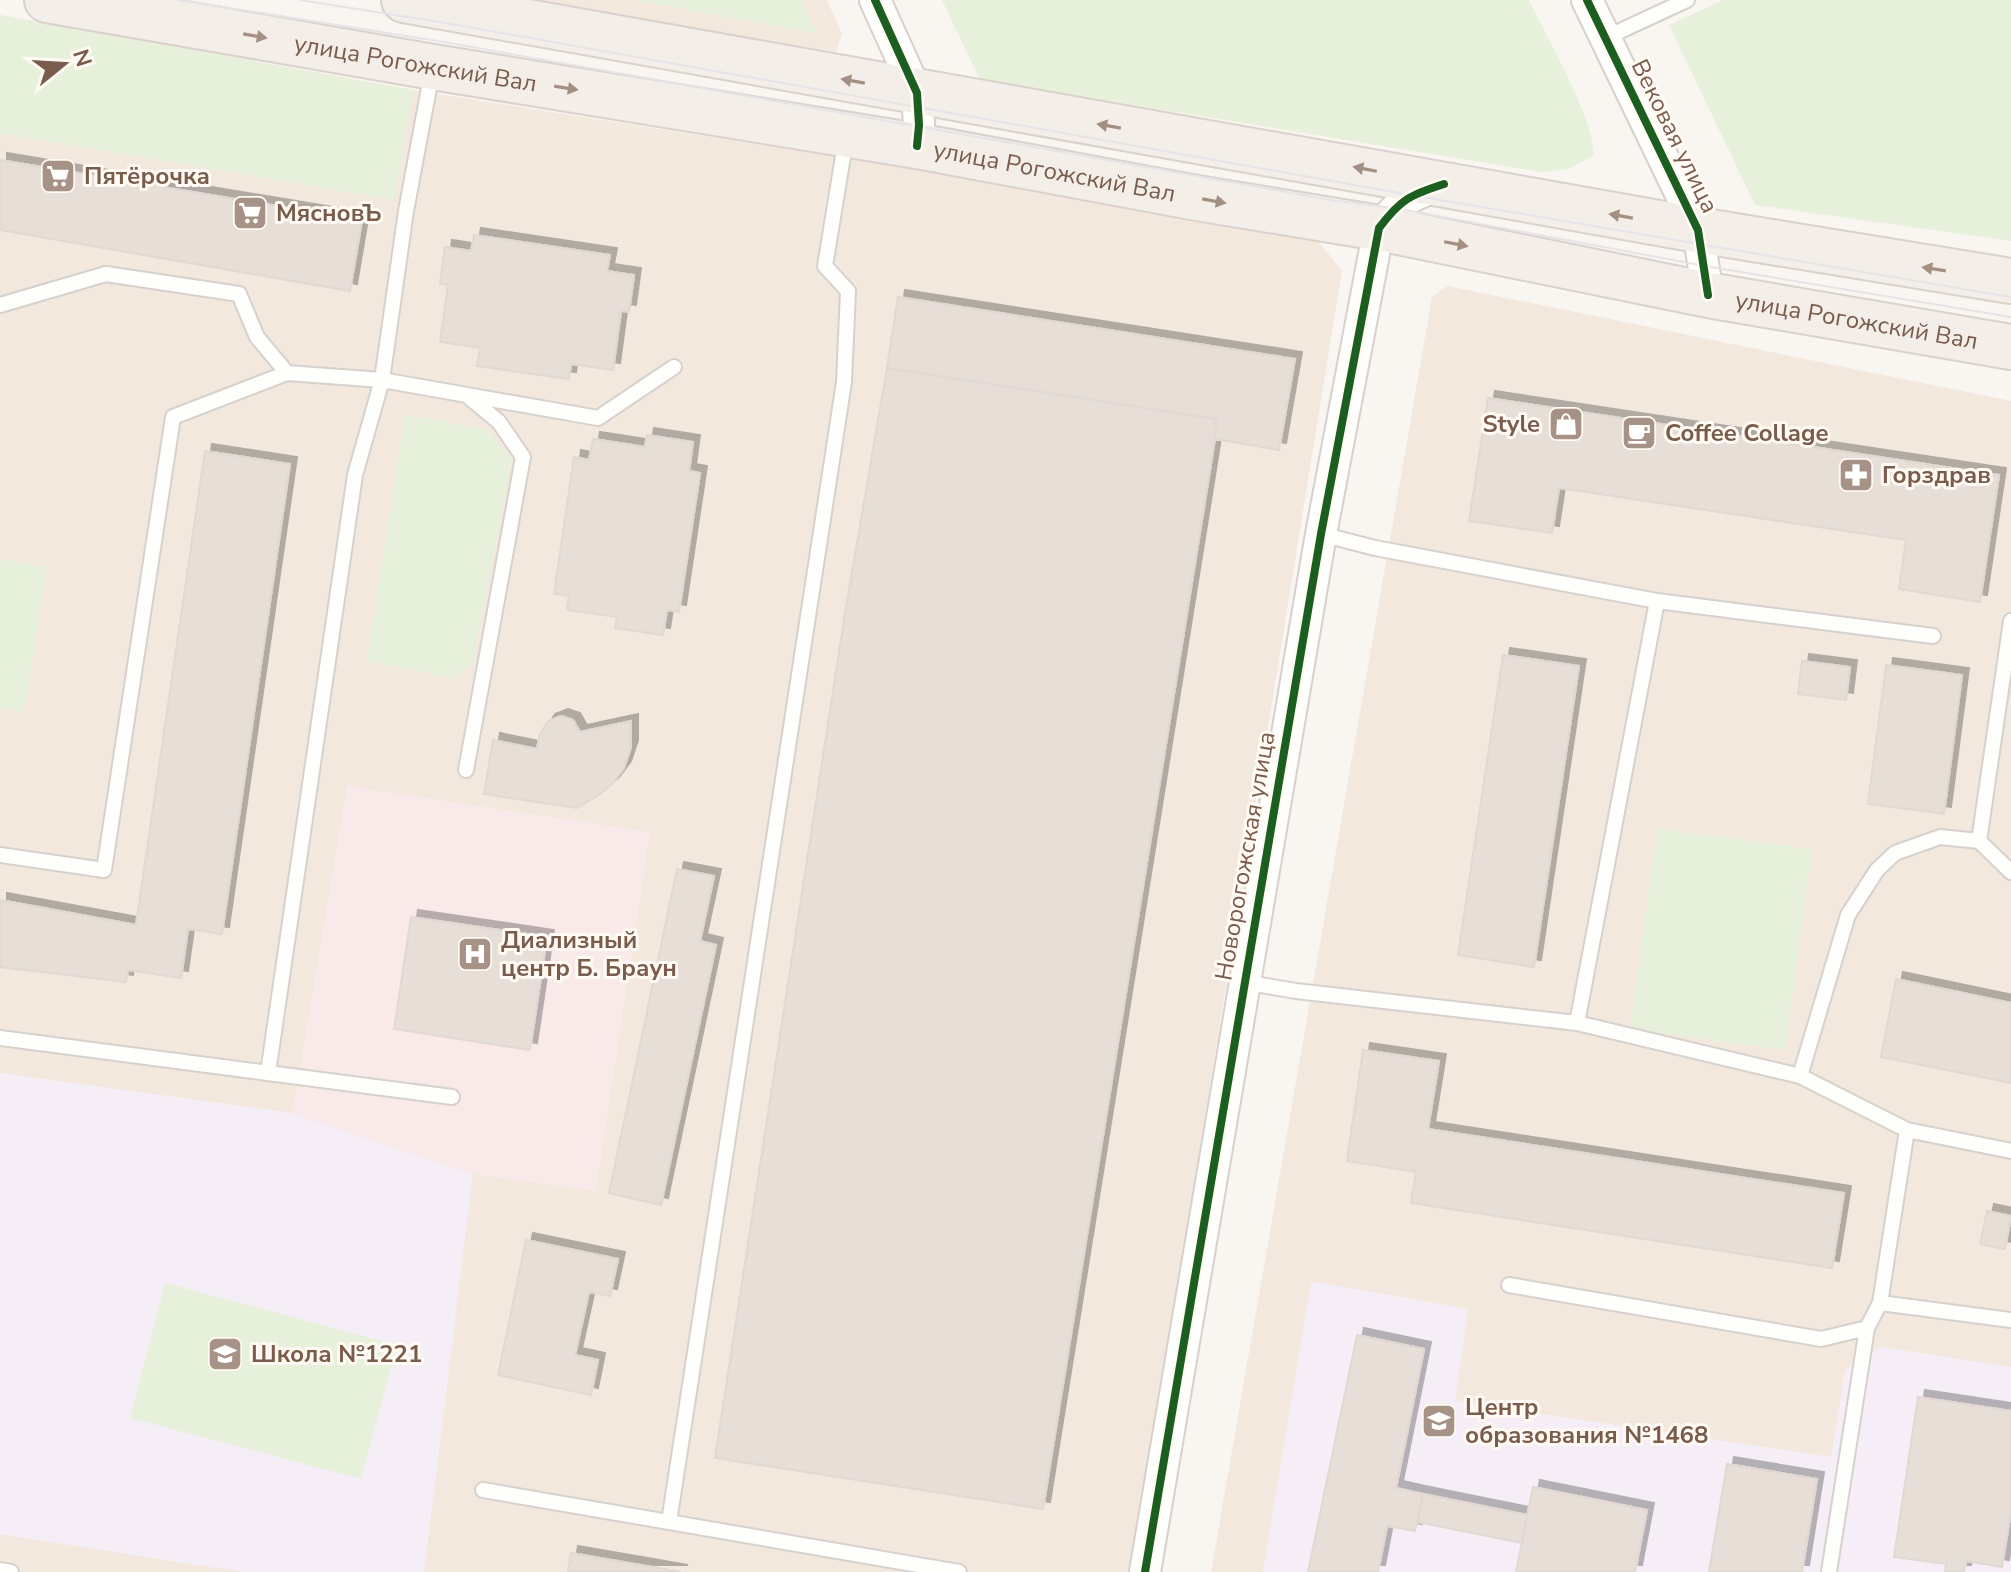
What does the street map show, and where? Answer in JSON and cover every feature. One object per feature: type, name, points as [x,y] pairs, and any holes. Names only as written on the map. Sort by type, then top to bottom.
[{"type":"main road","name":"улица Рогожский Вал","points":[[47,0],[180,12],[433,67],[917,146],[1379,228],[1708,295],[2011,347]]},
{"type":"main road","points":[[404,0],[1698,230],[2011,281]]},
{"type":"street","points":[[875,0],[917,93],[917,146]]},
{"type":"street","name":"Вековая улица","points":[[1587,0],[1698,230],[1708,295]]},
{"type":"street","points":[[1379,228],[1395,208],[1411,195],[1444,184]]},
{"type":"street","name":"Новорогожская улица","points":[[1145,1572],[1321,534],[1379,228]]},
{"type":"lane","points":[[1605,38],[1687,0]]},
{"type":"lane","points":[[268,1073],[355,475],[382,380],[406,211],[433,67]]},
{"type":"lane","points":[[669,1522],[844,382],[848,291],[825,266],[847,134]]},
{"type":"lane","points":[[0,305],[106,274],[239,294],[257,337],[287,373]]},
{"type":"lane","points":[[0,855],[104,870],[173,417],[287,373],[382,380],[470,398],[598,418],[674,367]]},
{"type":"lane","points":[[466,770],[523,457],[499,422],[470,398]]},
{"type":"lane","points":[[1321,534],[1386,551],[1657,601],[1933,636]]},
{"type":"lane","points":[[1577,1023],[1657,601]]},
{"type":"lane","points":[[1979,841],[2011,621]]},
{"type":"lane","points":[[1800,1076],[1848,915],[1877,870],[1895,853],[1940,837],[1979,841],[2011,872]]},
{"type":"lane","points":[[1243,982],[1296,991],[1577,1023],[1800,1076],[1907,1130],[2011,1151]]},
{"type":"lane","points":[[0,1038],[452,1097]]},
{"type":"lane","points":[[1829,1572],[1867,1328],[1880,1303],[1907,1130]]},
{"type":"lane","points":[[1509,1285],[1821,1339],[1867,1328]]},
{"type":"lane","points":[[1880,1303],[2011,1320]]},
{"type":"lane","points":[[483,1490],[959,1572]]},
{"type":"lane","points":[[0,1570],[11,1572]]},
{"type":"shaded area","points":[[519,0],[827,0],[842,34],[836,52]]},
{"type":"shaded area","points":[[0,15],[413,90],[1311,232],[1342,271],[1131,1572],[0,1572]]},
{"type":"shaded area","points":[[1448,286],[2011,401],[2011,1572],[1211,1572],[1432,297]]},
{"type":"shaded area","name":"Диализный центр Б. Браун","points":[[347,786],[650,832],[596,1191],[473,1174],[292,1113]]},
{"type":"shaded area","points":[[2011,892],[2011,992],[1996,990]]},
{"type":"shaded area","name":"Школа №1221","points":[[0,1073],[292,1113],[473,1174],[424,1572],[242,1572],[0,1534]]},
{"type":"shaded area","name":"Центр образования №1468","points":[[1311,1281],[1468,1309],[1455,1401],[1831,1457],[1845,1370],[1881,1347],[2011,1367],[2011,1572],[1263,1572]]},
{"type":"green space","points":[[633,0],[801,0],[817,33]]},
{"type":"green space","points":[[942,0],[1529,0],[1579,101],[1592,142],[1593,156],[1569,169],[1542,172],[980,80]]},
{"type":"green space","points":[[1723,0],[2011,0],[2011,241],[1755,205],[1669,25]]},
{"type":"green space","points":[[0,15],[413,90],[394,200],[0,133]]},
{"type":"green space","points":[[405,415],[487,430],[512,459],[472,664],[455,678],[367,661]]},
{"type":"green space","points":[[0,559],[47,567],[24,712],[0,708]]},
{"type":"green space","points":[[1657,829],[1812,849],[1785,1050],[1630,1029]]},
{"type":"green space","points":[[165,1283],[397,1345],[361,1479],[130,1418]]},
{"type":"building","points":[[0,160],[362,220],[350,291],[0,230]]},
{"type":"building","points":[[474,235],[610,255],[607,271],[634,275],[629,312],[621,311],[613,370],[571,364],[569,379],[477,366],[480,348],[440,342],[448,285],[440,284],[445,247],[471,251]]},
{"type":"building","points":[[898,297],[1295,359],[1279,450],[1215,439],[1216,419],[887,368]]},
{"type":"building","points":[[887,368],[1216,419],[1043,1509],[715,1458],[846,607]]},
{"type":"building","points":[[1488,398],[1999,475],[1980,602],[1899,589],[1906,540],[1559,488],[1552,533],[1469,521]]},
{"type":"building","points":[[647,435],[693,442],[689,471],[700,473],[679,612],[667,610],[663,635],[615,628],[617,617],[567,610],[569,596],[554,594],[574,457],[589,460],[593,439],[645,447]]},
{"type":"building","points":[[205,451],[290,464],[222,934],[188,929],[181,978],[128,970],[126,982],[0,967],[0,900],[136,925]]},
{"type":"building","points":[[1503,655],[1579,666],[1534,967],[1458,955]]},
{"type":"building","points":[[1802,661],[1850,667],[1846,700],[1798,694]]},
{"type":"building","points":[[1886,665],[1962,675],[1944,814],[1868,804]]},
{"type":"building","points":[[561,716],[573,720],[580,732],[631,721],[631,747],[624,768],[612,784],[577,808],[484,794],[493,740],[537,749],[540,734],[548,721]]},
{"type":"building","points":[[677,869],[714,876],[700,941],[716,945],[661,1205],[609,1193]]},
{"type":"building","points":[[411,917],[547,937],[530,1050],[394,1029]]},
{"type":"building","points":[[1896,979],[2011,1003],[2011,1083],[1881,1057]]},
{"type":"building","points":[[1363,1050],[1439,1061],[1428,1129],[1844,1193],[1832,1268],[1411,1203],[1416,1172],[1347,1161]]},
{"type":"building","points":[[1987,1211],[2011,1216],[2005,1249],[1980,1244]]},
{"type":"building","points":[[526,1240],[618,1259],[610,1296],[589,1292],[575,1355],[598,1360],[591,1395],[498,1375]]},
{"type":"building","points":[[1357,1335],[1424,1349],[1396,1488],[1423,1494],[1415,1531],[1387,1526],[1378,1572],[1308,1572]]},
{"type":"building","points":[[1918,1397],[2011,1411],[2011,1510],[2002,1567],[1966,1561],[1964,1572],[1945,1572],[1946,1564],[1894,1557]]},
{"type":"building","points":[[1727,1464],[1817,1479],[1802,1572],[1709,1572]]},
{"type":"building","points":[[1533,1487],[1647,1510],[1635,1572],[1516,1572]]},
{"type":"building","points":[[1423,1494],[1527,1515],[1522,1543],[1418,1522]]},
{"type":"building","points":[[571,1553],[681,1572],[568,1572]]},
{"type":"tram line","points":[[179,0],[444,42],[1337,201],[1395,208],[1705,266],[2011,317]]},
{"type":"tram line","points":[[300,0],[2011,297]]},
{"type":"cycle path","points":[[875,0],[917,93],[917,146]]},
{"type":"cycle path","points":[[1587,0],[1698,230],[1708,295]]},
{"type":"cycle path","points":[[1145,1572],[1321,534],[1379,228],[1407,199],[1444,184]]},
{"type":"place","name":"Пятёрочка","points":[[58,176]]},
{"type":"place","name":"МясновЪ","points":[[250,213]]},
{"type":"place","name":"Style","points":[[1566,424]]},
{"type":"place","name":"Coffee Collage","points":[[1639,433]]},
{"type":"place","name":"Горздрав","points":[[1856,475]]},
{"type":"place","name":"Диализный центр Б. Браун","points":[[475,954]]},
{"type":"place","name":"Школа №1221","points":[[225,1354]]},
{"type":"place","name":"Центр образования №1468","points":[[1439,1421]]}]
